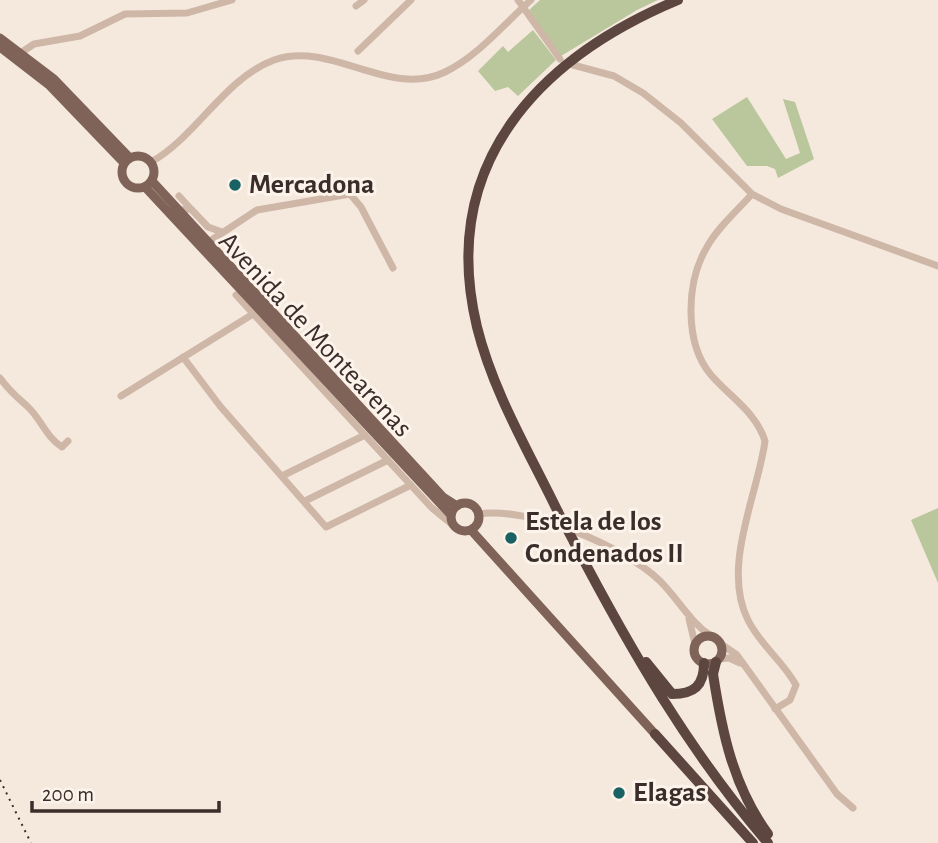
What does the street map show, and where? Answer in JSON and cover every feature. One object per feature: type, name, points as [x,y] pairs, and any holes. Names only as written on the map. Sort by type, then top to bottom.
[{"type":"highway","points":[[678,0],[607,34],[540,86],[497,141],[483,173],[471,221],[469,278],[477,327],[493,376],[601,595],[675,720],[726,792],[768,843]]},
{"type":"highway","points":[[601,595],[661,684],[672,694],[687,694],[698,687],[704,676],[704,663]]},
{"type":"highway","points":[[718,660],[715,684],[733,770],[752,810],[775,843]]},
{"type":"highway","points":[[654,734],[753,843]]},
{"type":"main road","points":[[0,38],[54,79],[127,161]]},
{"type":"main road","points":[[0,47],[19,55]]},
{"type":"main road","points":[[142,156],[151,162],[154,170],[148,184],[136,188],[127,184],[122,172],[127,161],[142,156]]},
{"type":"main road","name":"Avenida de Montearenas","points":[[148,184],[209,241],[443,497],[457,506]]},
{"type":"main road","name":"Avenida de Montearenas","points":[[148,184],[451,515]]},
{"type":"main road","points":[[468,504],[478,514],[477,525],[471,530],[462,531],[454,526],[451,515],[457,506],[468,504]]},
{"type":"main road","points":[[471,530],[604,675],[654,734]]},
{"type":"main road","points":[[711,636],[721,643],[718,660],[704,663],[696,658],[695,644],[700,638],[711,636]]},
{"type":"street","points":[[19,55],[34,44],[80,36],[125,14],[187,13],[232,0]]},
{"type":"street","points":[[356,6],[364,0]]},
{"type":"street","points":[[358,51],[411,0]]},
{"type":"street","points":[[518,0],[546,44],[560,59]]},
{"type":"street","points":[[151,162],[252,72],[273,61],[305,55],[396,78],[432,77],[461,63],[531,0]]},
{"type":"street","points":[[573,65],[614,76],[643,93],[681,123],[752,194],[782,209],[938,266]]},
{"type":"street","points":[[209,241],[257,209],[350,194],[361,207],[393,268]]},
{"type":"street","points":[[752,194],[706,248],[696,276],[692,326],[705,367],[748,411],[765,441],[744,519],[739,586],[749,623],[796,685],[790,700],[775,709]]},
{"type":"street","points":[[179,196],[208,227],[222,232]]},
{"type":"street","points":[[178,211],[191,209]]},
{"type":"street","points":[[208,227],[209,241]]},
{"type":"street","points":[[236,295],[411,485],[445,521],[454,526]]},
{"type":"street","points":[[121,396],[253,314]]},
{"type":"street","points":[[183,357],[220,406],[326,527],[411,485]]},
{"type":"street","points":[[0,378],[19,402],[27,405],[53,441],[62,447],[68,441]]},
{"type":"street","points":[[282,476],[365,435]]},
{"type":"street","points":[[304,501],[388,460]]},
{"type":"street","points":[[478,514],[503,513],[596,538],[645,567],[662,583],[689,618],[711,636]]},
{"type":"street","points":[[689,618],[695,644]]},
{"type":"street","points":[[721,643],[737,654],[837,794],[853,808]]},
{"type":"street","points":[[718,660],[729,658],[744,666]]},
{"type":"green space","points":[[540,0],[658,0],[561,56],[528,11]]},
{"type":"green space","points":[[533,30],[556,60],[518,96],[508,87],[495,91],[478,71],[503,46],[508,52]]},
{"type":"green space","points":[[747,97],[786,159],[800,153],[783,99],[795,102],[814,159],[778,178],[775,169],[767,166],[747,166],[712,119]]},
{"type":"green space","points":[[938,508],[938,583],[911,520]]},
{"type":"railway","points":[[0,780],[31,843]]},
{"type":"place","name":"Mercadona","points":[[235,185]]},
{"type":"place","name":"Estela de los Condenados II","points":[[511,538]]},
{"type":"place","name":"Elagas","points":[[619,793]]}]
